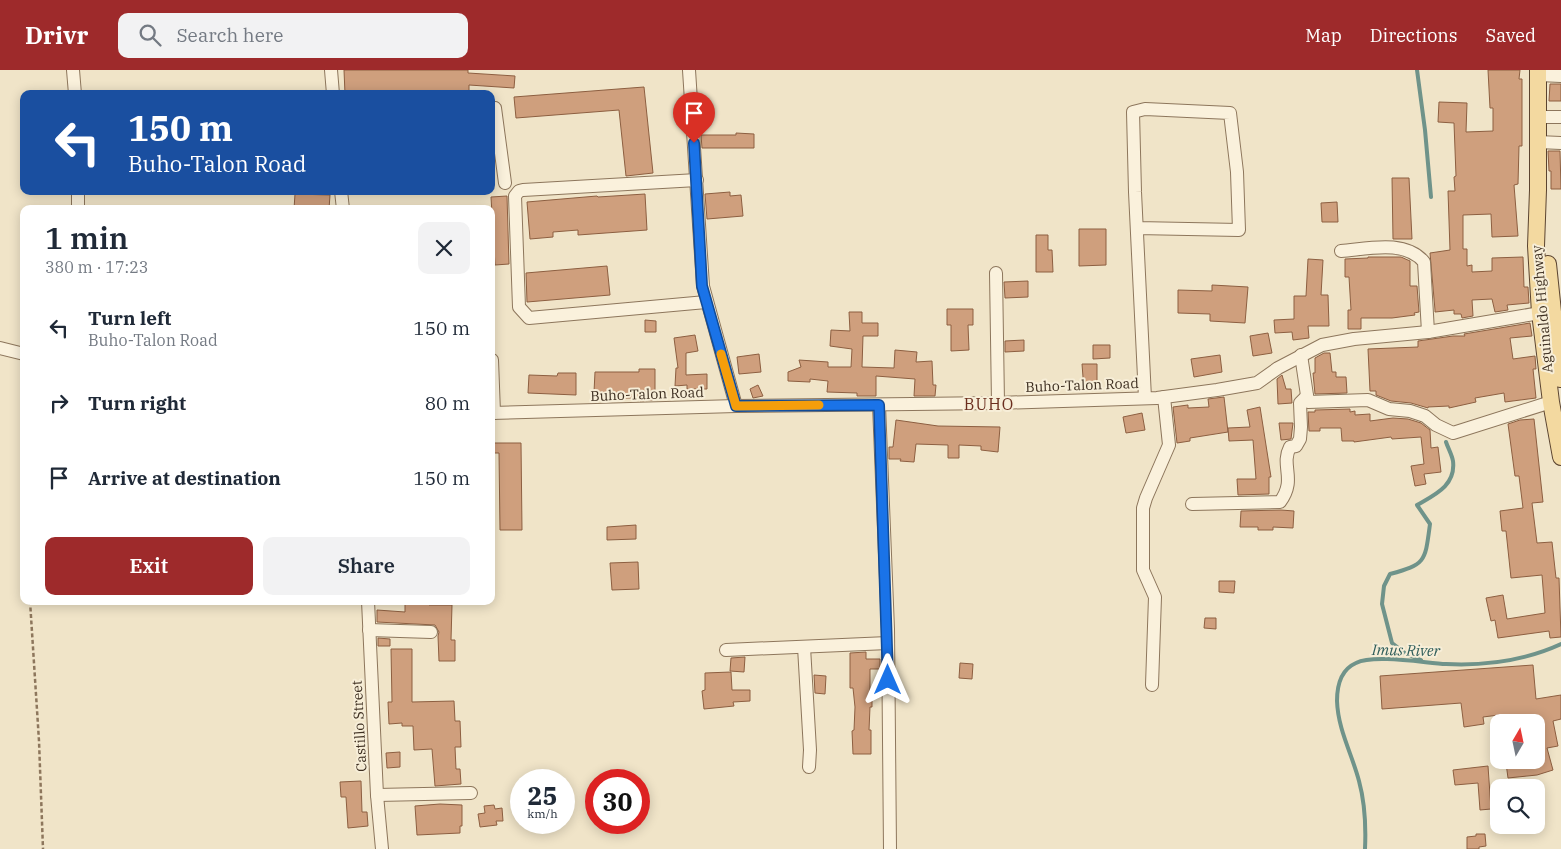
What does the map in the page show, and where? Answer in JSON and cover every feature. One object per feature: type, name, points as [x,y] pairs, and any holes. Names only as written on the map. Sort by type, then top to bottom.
[{"type":"main road","name":"Aguinaldo Highway","points":[[1538,73],[1536,246],[1540,313],[1551,402],[1561,457]]},
{"type":"main road","name":"Aguinaldo Highway","points":[[1538,190],[1555,278],[1561,388]]},
{"type":"street","points":[[66,70],[74,70],[75,90]]},
{"type":"street","points":[[331,70],[333,90]]},
{"type":"street","points":[[689,70],[702,286],[736,406]]},
{"type":"street","points":[[1538,73],[1561,76]]},
{"type":"street","points":[[495,108],[505,183]]},
{"type":"street","points":[[1137,228],[1240,230],[1237,172],[1230,113],[1145,109],[1132,112],[1137,228],[1145,398]]},
{"type":"street","points":[[1538,117],[1561,117]]},
{"type":"street","points":[[1538,142],[1561,143]]},
{"type":"street","points":[[696,180],[519,191],[515,196],[519,308],[529,318],[706,302]]},
{"type":"street","points":[[495,182],[505,183],[519,191]]},
{"type":"street","points":[[1341,251],[1392,247],[1418,255],[1424,262],[1428,332]]},
{"type":"street","points":[[996,273],[998,403]]},
{"type":"street","name":"Buho-Talon Road","points":[[495,413],[736,406],[998,403],[1164,397],[1257,383],[1301,355],[1322,345],[1354,339],[1428,332],[1540,313]]},
{"type":"street","points":[[0,348],[20,353]]},
{"type":"street","points":[[1301,355],[1308,402],[1368,400],[1389,409],[1410,411],[1425,416],[1436,425],[1453,433],[1551,402]]},
{"type":"street","points":[[1192,504],[1280,502],[1286,494],[1289,484],[1286,454],[1300,440],[1300,403],[1307,396]]},
{"type":"street","points":[[1152,685],[1155,597],[1143,570],[1143,508],[1169,445],[1164,397]]},
{"type":"street","points":[[879,405],[888,643],[890,849]]},
{"type":"street","name":"Castillo Street","points":[[368,605],[377,795],[382,849]]},
{"type":"street","points":[[369,630],[431,632]]},
{"type":"street","points":[[726,650],[888,643]]},
{"type":"street","points":[[804,647],[810,750],[809,767]]},
{"type":"street","points":[[377,795],[471,793]]},
{"type":"path","points":[[30,605],[39,741],[43,849]]},
{"type":"building","points":[[344,70],[468,70],[468,73],[515,76],[514,88],[469,85],[469,90],[345,90]]},
{"type":"building","points":[[1488,70],[1520,70],[1519,79],[1522,79],[1522,146],[1519,146],[1518,184],[1514,185],[1518,236],[1492,237],[1491,214],[1463,215],[1463,249],[1467,249],[1467,266],[1472,265],[1472,272],[1492,271],[1492,258],[1523,257],[1524,287],[1528,287],[1529,303],[1507,305],[1508,310],[1495,312],[1492,299],[1472,300],[1473,316],[1462,318],[1461,314],[1454,314],[1454,310],[1435,312],[1430,253],[1450,250],[1448,191],[1455,191],[1454,177],[1456,176],[1454,123],[1438,122],[1439,102],[1467,103],[1466,132],[1493,131],[1493,108],[1490,108]]},
{"type":"building","points":[[1550,84],[1561,84],[1561,101],[1549,101]]},
{"type":"building","points":[[644,87],[653,173],[626,176],[619,110],[516,118],[514,97]]},
{"type":"building","points":[[736,133],[754,134],[754,148],[702,148],[701,135],[736,135]]},
{"type":"building","points":[[1548,151],[1560,151],[1561,189],[1551,189]]},
{"type":"building","points":[[1392,178],[1409,178],[1412,239],[1393,239]]},
{"type":"building","points":[[730,192],[730,196],[741,195],[743,216],[707,219],[705,194]]},
{"type":"building","points":[[645,194],[647,230],[578,235],[578,230],[553,232],[553,237],[530,239],[527,202]]},
{"type":"building","points":[[295,195],[330,195],[329,205],[294,205]]},
{"type":"building","points":[[507,196],[509,264],[495,265],[495,205],[491,205],[491,197]]},
{"type":"building","points":[[1337,202],[1338,222],[1322,222],[1321,203]]},
{"type":"building","points":[[1079,229],[1106,229],[1106,265],[1079,266]]},
{"type":"building","points":[[1036,235],[1048,235],[1048,250],[1052,250],[1053,272],[1036,272]]},
{"type":"building","points":[[1401,257],[1410,261],[1410,286],[1417,286],[1419,312],[1414,313],[1415,315],[1392,318],[1361,318],[1361,329],[1348,329],[1348,310],[1351,310],[1349,277],[1345,277],[1345,259]]},
{"type":"building","points":[[1308,259],[1323,260],[1321,295],[1328,295],[1329,326],[1308,326],[1309,338],[1293,340],[1292,332],[1275,333],[1274,320],[1294,319],[1294,296],[1306,296]]},
{"type":"building","points":[[607,266],[610,295],[527,302],[526,273]]},
{"type":"building","points":[[1028,281],[1028,297],[1005,298],[1004,282]]},
{"type":"building","points":[[1212,285],[1248,287],[1245,323],[1210,321],[1210,314],[1178,313],[1178,290],[1212,291]]},
{"type":"building","points":[[947,309],[973,309],[973,325],[968,325],[969,350],[951,351],[951,325],[947,325]]},
{"type":"building","points":[[849,312],[862,312],[862,323],[878,323],[878,336],[863,336],[862,367],[894,368],[895,350],[917,352],[916,362],[932,361],[933,385],[936,385],[935,396],[914,396],[915,379],[876,376],[876,396],[857,396],[857,393],[827,392],[828,381],[810,379],[810,382],[788,381],[788,372],[801,367],[799,360],[828,362],[828,367],[851,367],[852,349],[830,346],[831,330],[850,331]]},
{"type":"building","points":[[645,320],[656,321],[656,332],[645,332]]},
{"type":"building","points":[[1530,323],[1532,336],[1510,338],[1513,359],[1535,356],[1536,369],[1533,369],[1536,398],[1505,402],[1504,393],[1475,398],[1476,402],[1449,408],[1449,406],[1428,408],[1411,403],[1391,401],[1376,395],[1376,391],[1370,391],[1368,349],[1418,347],[1418,341],[1465,336],[1464,334]]},
{"type":"building","points":[[1268,333],[1272,353],[1253,356],[1250,336]]},
{"type":"building","points":[[695,335],[698,351],[686,353],[686,375],[707,374],[707,389],[687,389],[687,385],[675,386],[676,368],[678,368],[674,338]]},
{"type":"building","points":[[1024,340],[1024,351],[1005,352],[1005,341]]},
{"type":"building","points":[[1093,345],[1110,345],[1110,358],[1093,359]]},
{"type":"building","points":[[1324,353],[1330,353],[1332,372],[1336,372],[1336,377],[1346,377],[1347,393],[1315,394],[1313,373],[1315,373],[1315,358]]},
{"type":"building","points":[[759,354],[761,372],[739,374],[737,357]]},
{"type":"building","points":[[1220,355],[1222,372],[1194,377],[1191,359]]},
{"type":"building","points":[[1082,364],[1097,364],[1097,390],[1084,390]]},
{"type":"building","points":[[639,369],[655,369],[655,400],[640,401],[640,398],[617,398],[617,393],[594,392],[595,372],[639,372]]},
{"type":"building","points":[[558,373],[576,373],[576,395],[528,393],[529,375],[557,376]]},
{"type":"building","points":[[1282,375],[1286,389],[1291,389],[1292,403],[1278,404],[1277,379]]},
{"type":"building","points":[[758,385],[763,396],[753,398],[750,389]]},
{"type":"building","points":[[1224,397],[1228,432],[1190,438],[1190,441],[1177,443],[1173,407],[1188,405],[1188,408],[1209,407],[1208,399]]},
{"type":"building","points":[[1260,407],[1271,477],[1269,477],[1269,494],[1238,495],[1237,479],[1256,479],[1253,440],[1229,441],[1228,428],[1250,427],[1247,410]]},
{"type":"building","points":[[1350,409],[1350,412],[1355,411],[1355,415],[1370,414],[1370,421],[1393,418],[1408,419],[1421,423],[1430,430],[1431,448],[1438,447],[1441,472],[1424,474],[1426,484],[1415,486],[1411,466],[1424,464],[1421,437],[1392,439],[1391,437],[1354,442],[1342,441],[1341,428],[1320,428],[1320,431],[1309,431],[1308,412]]},
{"type":"building","points":[[1142,413],[1145,430],[1126,433],[1123,417]]},
{"type":"building","points":[[1534,419],[1543,502],[1532,503],[1537,543],[1552,542],[1556,578],[1559,578],[1561,637],[1550,638],[1549,631],[1498,638],[1495,620],[1491,621],[1486,598],[1503,595],[1507,619],[1545,613],[1542,575],[1511,578],[1506,531],[1502,531],[1500,511],[1523,508],[1519,476],[1515,476],[1508,424],[1520,420]]},
{"type":"building","points":[[896,420],[938,426],[1000,427],[998,452],[981,450],[981,446],[959,445],[959,458],[948,458],[948,445],[916,444],[914,462],[889,459],[889,447],[893,447]]},
{"type":"building","points":[[1279,423],[1293,423],[1291,439],[1281,440]]},
{"type":"building","points":[[495,443],[521,443],[522,530],[500,530],[499,453],[495,453]]},
{"type":"building","points":[[1241,511],[1294,511],[1293,528],[1273,527],[1273,530],[1258,530],[1258,527],[1240,527]]},
{"type":"building","points":[[636,525],[636,539],[607,540],[607,527]]},
{"type":"building","points":[[638,562],[639,589],[612,590],[610,563]]},
{"type":"building","points":[[1219,581],[1235,581],[1234,593],[1219,592]]},
{"type":"building","points":[[405,605],[452,605],[451,640],[455,640],[455,661],[439,661],[439,632],[435,625],[377,622],[377,610],[405,612]]},
{"type":"building","points":[[1205,618],[1216,618],[1216,629],[1204,628]]},
{"type":"building","points":[[378,638],[390,639],[390,646],[378,646]]},
{"type":"building","points":[[391,649],[412,649],[412,702],[454,701],[455,721],[460,721],[461,747],[455,747],[456,769],[460,769],[461,784],[435,786],[432,749],[414,750],[413,726],[402,726],[402,723],[389,724],[388,702],[392,702]]},
{"type":"building","points":[[866,652],[866,659],[880,659],[880,669],[870,669],[870,691],[872,691],[869,730],[871,730],[871,754],[853,754],[852,731],[854,730],[855,707],[853,688],[850,688],[850,653]]},
{"type":"building","points":[[745,657],[744,672],[730,671],[731,658]]},
{"type":"building","points":[[960,663],[973,664],[972,679],[959,678]]},
{"type":"building","points":[[1533,665],[1536,699],[1561,695],[1561,719],[1553,721],[1558,746],[1547,748],[1553,770],[1537,775],[1508,778],[1507,769],[1545,769],[1545,714],[1490,714],[1490,716],[1483,717],[1484,724],[1464,727],[1461,703],[1382,709],[1380,676]]},
{"type":"building","points":[[731,672],[732,690],[750,690],[750,701],[733,702],[734,706],[704,709],[702,691],[705,690],[705,673]]},
{"type":"building","points":[[814,675],[826,676],[825,694],[815,693]]},
{"type":"building","points":[[400,752],[400,767],[387,768],[386,753]]},
{"type":"building","points":[[1488,766],[1490,809],[1480,810],[1478,783],[1455,785],[1453,770]]},
{"type":"building","points":[[361,781],[362,812],[367,812],[368,826],[348,828],[346,797],[341,797],[340,782]]},
{"type":"building","points":[[462,805],[460,833],[417,835],[415,806]]},
{"type":"building","points":[[494,805],[495,809],[502,808],[503,821],[496,821],[497,825],[480,827],[478,814],[485,813],[484,806]]},
{"type":"building","points":[[1476,834],[1485,834],[1486,846],[1479,847],[1479,849],[1467,849],[1467,837],[1476,836]]},
{"type":"waterway","points":[[1417,70],[1431,197]]},
{"type":"waterway","points":[[1421,660],[1406,654],[1392,643],[1382,604],[1384,586],[1390,574],[1417,564],[1425,554],[1430,524],[1417,505],[1442,489],[1451,477],[1453,461],[1446,442]]},
{"type":"waterway","name":"Imus River","points":[[1365,849],[1363,798],[1338,712],[1337,695],[1339,684],[1346,670],[1356,663],[1375,659],[1446,664],[1491,663],[1533,655],[1561,644]]},
{"type":"slow traffic","points":[[721,354],[736,406],[819,405]]},
{"type":"district","name":"BUHO","points":[[989,404]]},
{"type":"route","points":[[694,143],[702,286],[736,406],[879,405],[888,629],[888,680]]}]
